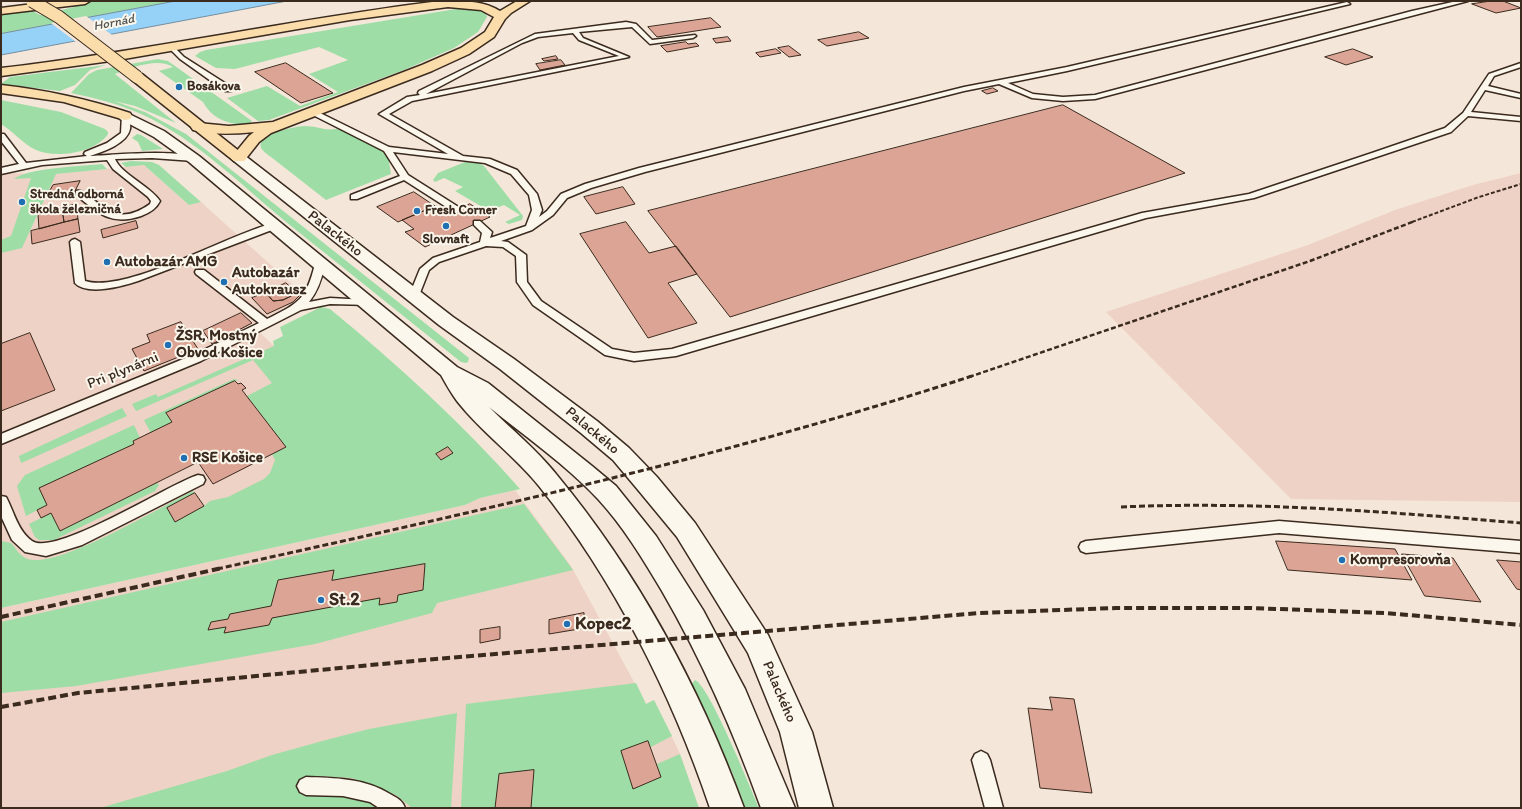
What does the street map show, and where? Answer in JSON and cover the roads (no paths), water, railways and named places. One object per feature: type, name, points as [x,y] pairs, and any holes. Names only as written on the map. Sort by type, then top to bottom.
[{"type":"main road","points":[[32,1],[64,20],[239,158],[258,135],[278,124],[420,71],[464,51],[490,34],[500,17],[513,6],[525,1]]},
{"type":"main road","points":[[1,11],[85,1]]},
{"type":"main road","points":[[1,72],[173,48],[466,1]]},
{"type":"main road","points":[[442,4],[485,7],[496,11],[500,17]]},
{"type":"main road","points":[[1,90],[38,93],[73,100],[125,116]]},
{"type":"main road","points":[[198,127],[244,130],[278,124]]},
{"type":"street","points":[[125,116],[159,134],[194,159],[450,372],[480,388],[584,472],[607,493],[647,543],[693,619],[734,698],[778,808]]},
{"type":"street","name":"Palackého","points":[[239,158],[414,296],[507,364],[610,445],[648,484],[686,530],[742,617],[774,678],[796,732],[816,808]]},
{"type":"street","points":[[450,372],[465,396],[547,479],[602,554],[639,616],[678,687],[708,754],[727,808]]},
{"type":"lane","points":[[1000,82],[1032,96],[1063,99],[1095,97],[1414,12],[1465,1]]},
{"type":"lane","points":[[414,296],[422,275],[431,263],[444,256],[529,228],[550,213],[564,196],[588,186],[665,164],[964,89],[1067,69],[1347,4]]},
{"type":"lane","points":[[461,158],[383,114],[520,42],[537,35],[626,24],[634,25],[650,42],[693,36]]},
{"type":"lane","points":[[410,99],[626,57],[581,39],[574,30]]},
{"type":"lane","points":[[173,48],[182,58],[228,88]]},
{"type":"lane","points":[[484,243],[505,244],[521,255],[522,282],[537,303],[609,352],[634,357],[672,353],[1145,215],[1227,202],[1251,196],[1448,130],[1466,114],[1491,75],[1521,65]]},
{"type":"lane","points":[[1482,88],[1521,96]]},
{"type":"lane","points":[[311,112],[387,149],[487,161],[514,172],[533,194],[537,210],[529,228]]},
{"type":"lane","points":[[1466,114],[1521,119]]},
{"type":"lane","points":[[70,160],[96,151],[119,139],[126,130],[125,116]]},
{"type":"lane","points":[[1,136],[23,164]]},
{"type":"lane","points":[[387,149],[405,177],[457,210]]},
{"type":"lane","points":[[1,171],[23,164],[110,156],[161,155],[194,159]]},
{"type":"lane","points":[[79,193],[107,214],[116,217],[140,213],[154,205],[156,201],[152,194],[116,168],[110,162],[110,156]]},
{"type":"lane","points":[[354,197],[405,177]]},
{"type":"lane","points":[[477,223],[487,232],[484,243]]},
{"type":"lane","points":[[75,242],[80,283],[86,286],[100,285],[134,279],[151,274],[274,226]]},
{"type":"lane","name":"Pri plynárni","points":[[298,308],[305,301],[313,288],[320,264]]},
{"type":"lane","points":[[200,272],[267,324]]},
{"type":"lane","name":"Pri plynárni","points":[[1,439],[196,358],[298,308],[330,301],[367,303]]},
{"type":"lane","points":[[1,501],[4,519],[16,536],[24,544],[38,550],[55,549],[110,525],[198,480]]},
{"type":"lane","points":[[1086,547],[1279,527],[1521,547]]},
{"type":"lane","points":[[981,760],[994,808]]},
{"type":"lane","points":[[306,786],[343,787],[373,794],[396,808]]},
{"type":"water","name":"Hornád","points":[[176,1],[287,1],[1,55],[1,34]]},
{"type":"railway","points":[[1412,222],[1479,197],[1521,184]]},
{"type":"railway","points":[[971,376],[1310,261],[1415,221]]},
{"type":"railway","points":[[217,569],[502,505],[691,458],[879,405],[971,376]]},
{"type":"railway","points":[[1121,507],[1221,505],[1321,509],[1521,523]]},
{"type":"railway","points":[[1,617],[222,568]]},
{"type":"railway","points":[[1,707],[78,693],[424,660],[980,613],[1116,608],[1251,608],[1386,613],[1521,625]]},
{"type":"place","name":"Bosákova","points":[[179,87]]},
{"type":"place","name":"Stredná odborná škola železničná","points":[[22,202]]},
{"type":"place","name":"Fresh Corner","points":[[417,211]]},
{"type":"place","name":"Slovnaft","points":[[446,226]]},
{"type":"place","name":"Autobazár AMG","points":[[107,262]]},
{"type":"place","name":"Autobazár Autokrausz","points":[[224,282]]},
{"type":"place","name":"ŽSR, Mostný Obvod Košice","points":[[168,345]]},
{"type":"place","name":"RSE Košice","points":[[184,458]]},
{"type":"place","name":"Kompresorovňa","points":[[1342,560]]},
{"type":"place","name":"St.2","points":[[321,600]]},
{"type":"place","name":"Kopec2","points":[[567,624]]}]
